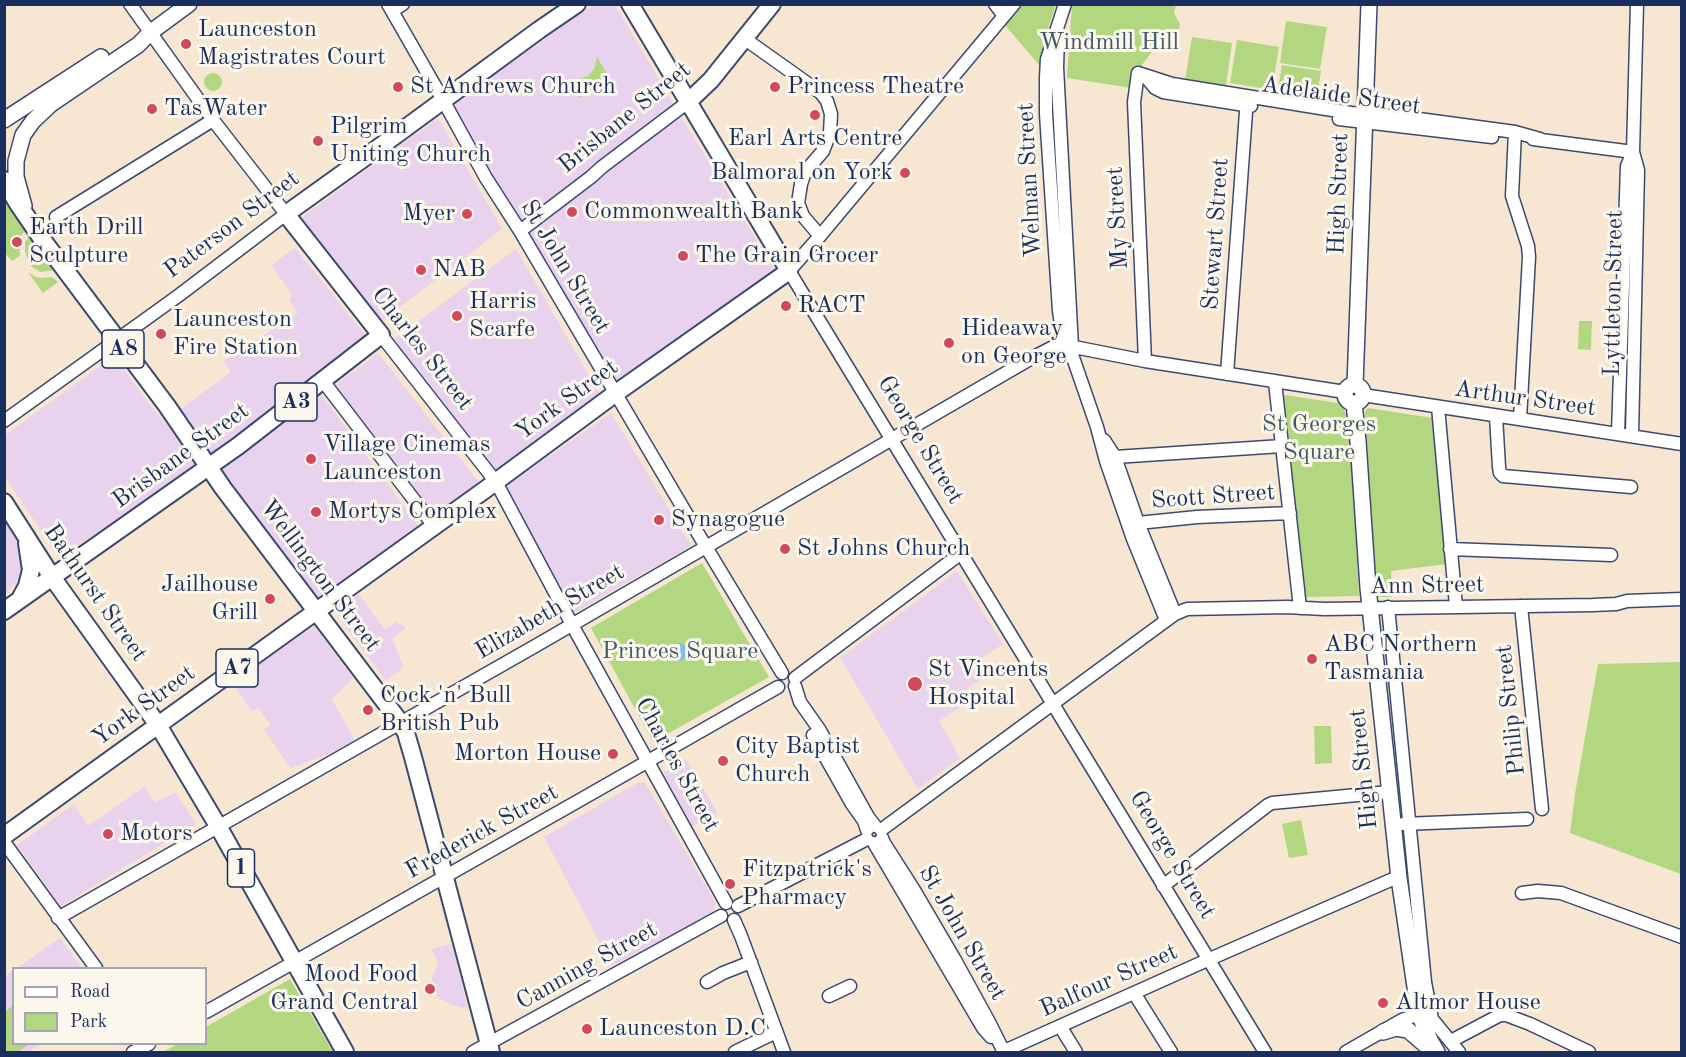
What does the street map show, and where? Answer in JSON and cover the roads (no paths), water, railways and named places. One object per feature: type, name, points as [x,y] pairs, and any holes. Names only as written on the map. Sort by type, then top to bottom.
[{"type":"highway","name":"Paterson Street","points":[[286,214],[577,4]]},
{"type":"highway","name":"George Street","points":[[630,4],[789,271]]},
{"type":"highway","name":"Brisbane Street","points":[[688,102],[711,80],[772,4]]},
{"type":"highway","name":"Wellington Street","points":[[4,180],[31,223],[167,406],[223,488],[400,722],[409,741],[490,1048]]},
{"type":"highway","name":"Charles Street","points":[[286,214],[381,335]]},
{"type":"highway","name":"York Street","points":[[4,836],[616,393],[789,271]]},
{"type":"highway","name":"Brisbane Street","points":[[4,611],[210,466],[381,335]]},
{"type":"highway","name":"Bathurst Street","points":[[4,502],[52,577],[158,725],[218,826],[345,1053]]},
{"type":"highway","points":[[20,600],[31,570],[24,534]]},
{"type":"main road","points":[[31,223],[19,192],[15,170],[23,135],[33,121],[51,104],[138,45],[151,32],[189,4]]},
{"type":"main road","name":"High Street","points":[[1369,4],[1358,118],[1354,394],[1370,607],[1392,824],[1419,1014],[1436,1053]]},
{"type":"main road","points":[[4,120],[132,37],[151,32]]},
{"type":"main road","points":[[1383,1032],[1396,1028],[1408,1030],[1436,1053]]},
{"type":"street","name":"Charles Street","points":[[130,4],[213,120],[286,214]]},
{"type":"street","points":[[390,8],[404,4]]},
{"type":"street","points":[[995,4],[1004,16]]},
{"type":"street","name":"York Street","points":[[789,271],[1014,4]]},
{"type":"street","name":"Lyttleton Street","points":[[1632,435],[1638,170],[1633,152],[1637,4]]},
{"type":"street","name":"St John Street","points":[[390,8],[486,178],[520,231],[782,673],[776,680],[789,685],[800,702],[864,821],[948,958],[983,1028],[1003,1052]]},
{"type":"street","name":"Welman Street","points":[[1063,10],[1047,59],[1046,87],[1059,311],[1068,346],[1133,539],[1170,617]]},
{"type":"street","points":[[745,39],[821,93],[831,114],[830,133],[823,151],[806,172],[801,184],[798,203],[803,216],[820,236]]},
{"type":"street","name":"Adelaide Street","points":[[1142,74],[1157,90],[1171,89],[1358,118],[1440,126],[1633,152]]},
{"type":"street","name":"My Street","points":[[1142,74],[1134,102],[1145,361]]},
{"type":"street","name":"Stewart Street","points":[[1227,374],[1247,101]]},
{"type":"street","name":"Brisbane Street","points":[[520,231],[688,102]]},
{"type":"street","points":[[56,217],[213,120]]},
{"type":"street","points":[[1515,136],[1512,196],[1528,246],[1529,257],[1520,419]]},
{"type":"street","name":"Lyttleton Street","points":[[1618,433],[1627,166],[1633,152]]},
{"type":"street","name":"Paterson Street","points":[[4,421],[174,299],[286,214]]},
{"type":"street","name":"George Street","points":[[789,271],[1265,1053]]},
{"type":"street","name":"Charles Street","points":[[381,335],[496,482],[728,908]]},
{"type":"street","name":"Elizabeth Street","points":[[58,918],[1030,359],[1055,346],[1068,346]]},
{"type":"street","name":"Arthur Street","points":[[1068,346],[1275,382],[1682,444]]},
{"type":"street","points":[[323,381],[434,526]]},
{"type":"street","points":[[1275,382],[1300,608]]},
{"type":"street","points":[[1438,407],[1456,606]]},
{"type":"street","points":[[1496,416],[1499,467],[1503,476],[1631,487]]},
{"type":"street","name":"Welman Street","points":[[1097,427],[1115,458],[1170,617]]},
{"type":"street","points":[[1115,458],[1282,446]]},
{"type":"street","name":"Scott Street","points":[[1138,523],[1197,517],[1290,513]]},
{"type":"street","points":[[1450,549],[1611,555]]},
{"type":"street","name":"Frederick Street","points":[[207,1011],[647,761],[789,685],[960,554]]},
{"type":"street","name":"Ann Street","points":[[1170,617],[1192,608],[1521,606],[1682,599]]},
{"type":"street","name":"Philip Street","points":[[1521,606],[1542,809]]},
{"type":"street","name":"High Street","points":[[1388,607],[1425,982],[1435,1024],[1459,1053]]},
{"type":"street","name":"Canning Street","points":[[472,1053],[490,1048],[728,908],[874,834],[1170,617]]},
{"type":"street","points":[[1162,886],[1272,803],[1389,792]]},
{"type":"street","points":[[1392,824],[1527,819]]},
{"type":"street","points":[[4,842],[95,967]]},
{"type":"street","name":"Balfour Street","points":[[1003,1052],[1399,878]]},
{"type":"street","points":[[1522,893],[1538,891],[1567,894],[1682,937]]},
{"type":"street","points":[[728,908],[725,920],[734,920],[784,1053]]},
{"type":"street","points":[[707,982],[751,962]]},
{"type":"street","points":[[829,996],[850,986]]},
{"type":"street","points":[[1134,993],[1171,1053]]},
{"type":"street","points":[[1346,1053],[1402,1020],[1419,1014]]},
{"type":"street","points":[[1451,1041],[1506,1015],[1589,1053]]},
{"type":"street","points":[[1060,1026],[1076,1053]]},
{"type":"street","points":[[735,1053],[777,1032]]},
{"type":"street","points":[[133,1053],[147,1045]]},
{"type":"water","points":[[678,643],[684,646],[687,652],[684,658],[678,661],[672,658],[669,652],[672,646]]},
{"type":"place","name":"Launceston Magistrates Court","points":[[186,44]]},
{"type":"place","name":"St Andrews Church","points":[[398,87]]},
{"type":"place","name":"Princess Theatre","points":[[775,87]]},
{"type":"place","name":"TasWater","points":[[152,109]]},
{"type":"place","name":"Earl Arts Centre","points":[[815,115]]},
{"type":"place","name":"Pilgrim Uniting Church","points":[[318,141]]},
{"type":"place","name":"Balmoral on York","points":[[905,173]]},
{"type":"place","name":"Commonwealth Bank","points":[[572,212]]},
{"type":"place","name":"Myer","points":[[467,214]]},
{"type":"place","name":"Earth Drill Sculpture","points":[[17,242]]},
{"type":"place","name":"The Grain Grocer","points":[[683,256]]},
{"type":"place","name":"NAB","points":[[421,270]]},
{"type":"place","name":"RACT","points":[[786,306]]},
{"type":"place","name":"Harris Scarfe","points":[[457,316]]},
{"type":"place","name":"Launceston Fire Station","points":[[161,334]]},
{"type":"place","name":"Hideaway on George","points":[[949,343]]},
{"type":"place","name":"Village Cinemas Launceston","points":[[311,459]]},
{"type":"place","name":"Mortys Complex","points":[[316,512]]},
{"type":"place","name":"Synagogue","points":[[659,520]]},
{"type":"place","name":"St Johns Church","points":[[785,549]]},
{"type":"place","name":"Jailhouse Grill","points":[[270,599]]},
{"type":"place","name":"ABC Northern Tasmania","points":[[1312,659]]},
{"type":"place","name":"St Vincents Hospital","points":[[915,684]]},
{"type":"place","name":"Cock 'n' Bull British Pub","points":[[368,710]]},
{"type":"place","name":"Morton House","points":[[613,754]]},
{"type":"place","name":"City Baptist Church","points":[[723,761]]},
{"type":"place","name":"Motors","points":[[108,834]]},
{"type":"place","name":"Fitzpatrick's Pharmacy","points":[[730,884]]},
{"type":"place","name":"Mood Food Grand Central","points":[[430,989]]},
{"type":"place","name":"Altmor House","points":[[1383,1003]]},
{"type":"place","name":"Launceston D.C","points":[[587,1029]]},
{"type":"park label","name":"Windmill Hill","points":[[1109,43]]},
{"type":"park label","name":"St Georges Square","points":[[1319,439]]},
{"type":"park label","name":"Princes Square","points":[[680,652]]}]
